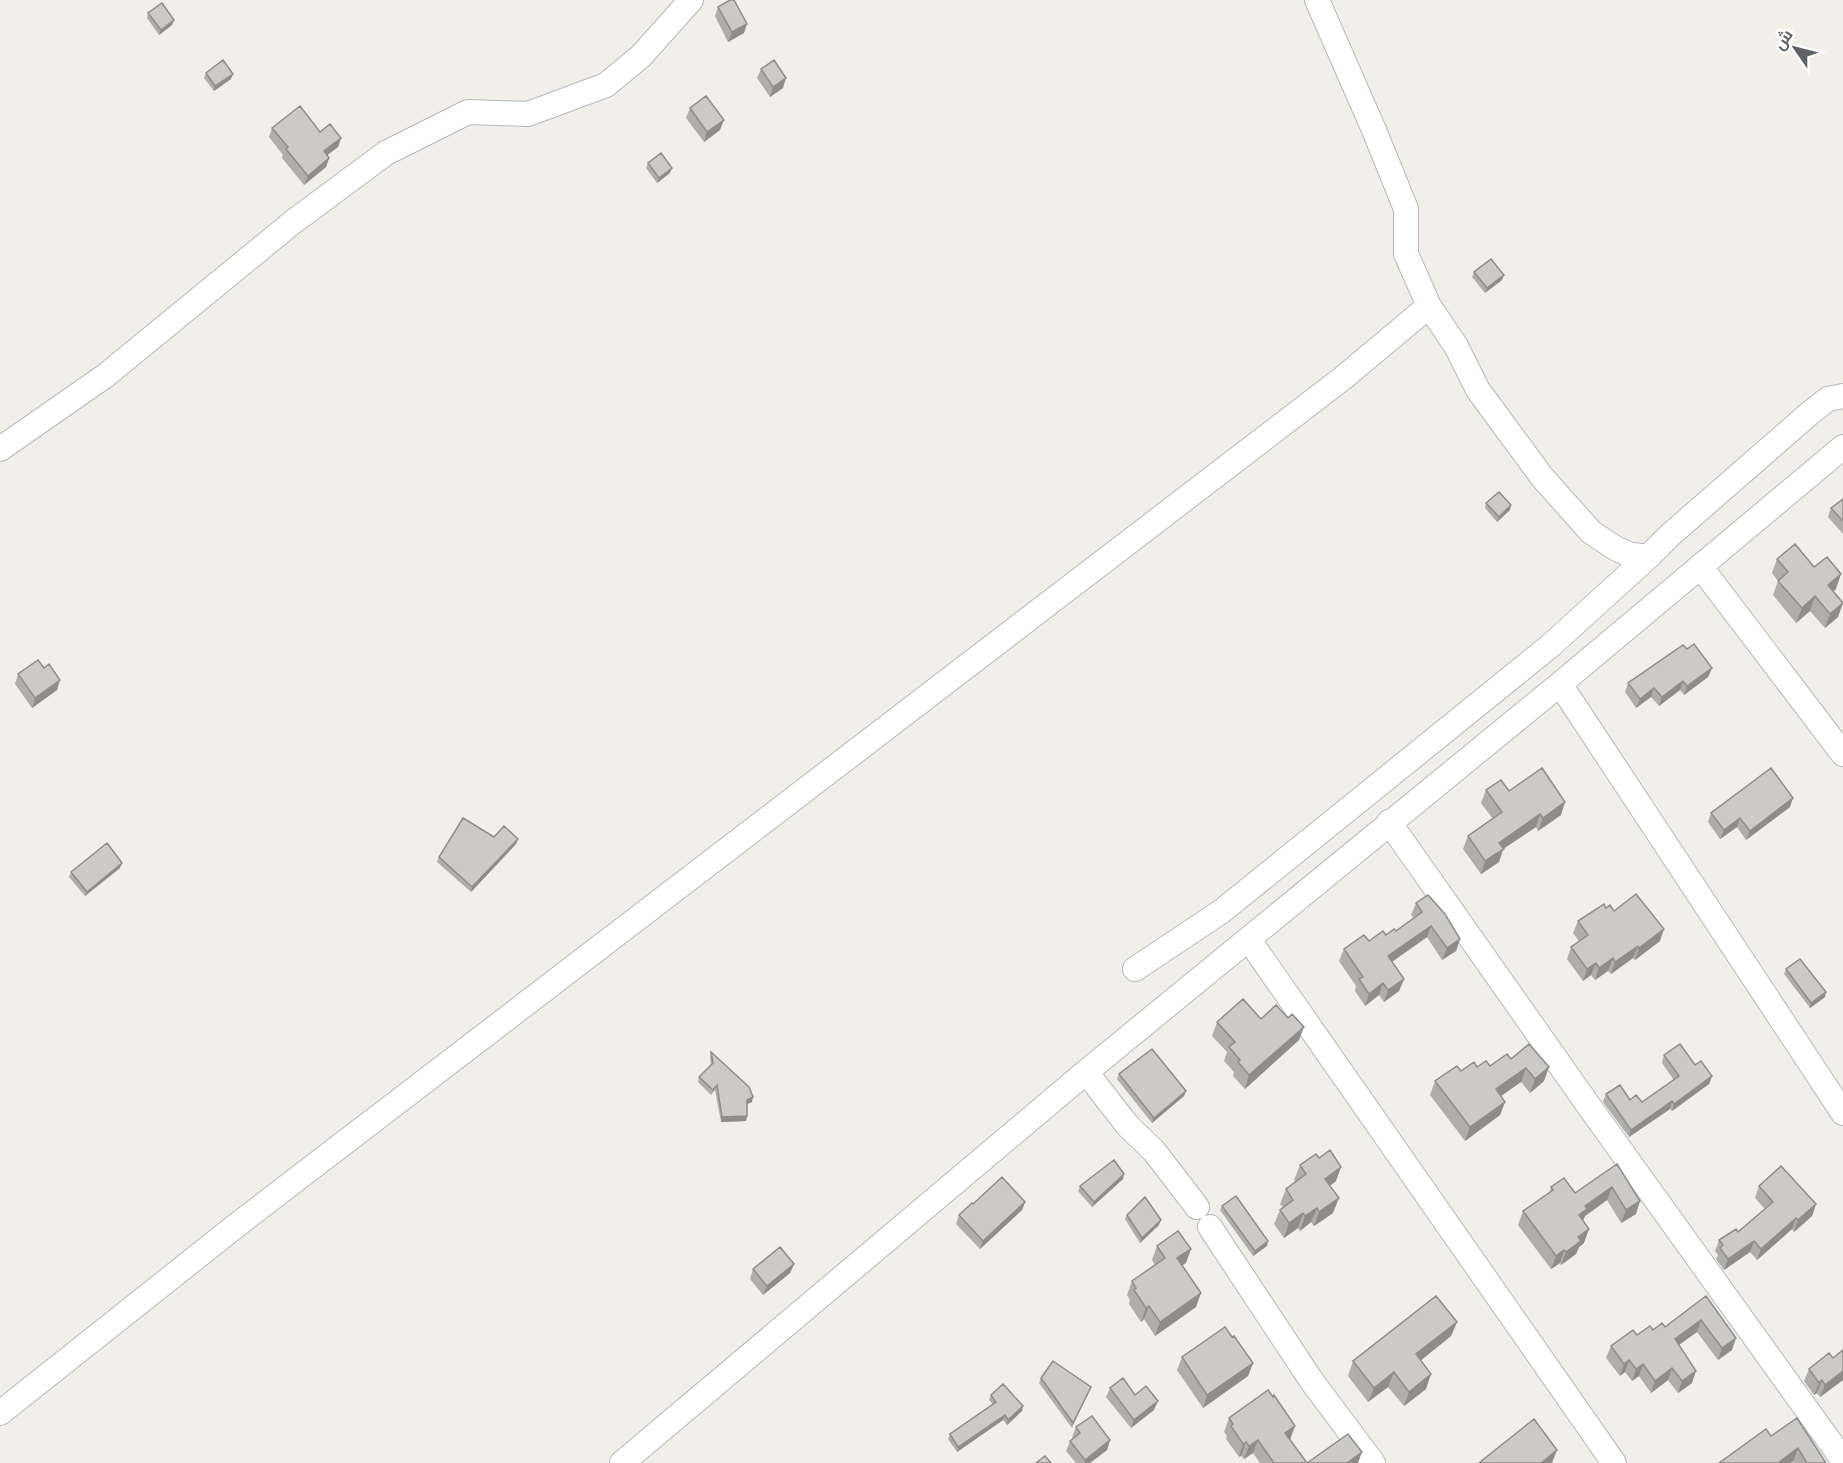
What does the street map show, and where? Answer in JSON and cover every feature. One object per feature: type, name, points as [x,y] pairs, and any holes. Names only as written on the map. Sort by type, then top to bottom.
[{"type":"street","points":[[0,449],[105,376],[293,222],[386,153],[468,112],[528,114],[606,85],[641,56],[691,0]]},
{"type":"street","points":[[1317,0],[1370,119],[1406,209],[1406,254],[1429,306],[1456,346],[1478,390],[1542,477],[1591,532],[1615,549],[1648,557]]},
{"type":"street","points":[[0,1413],[246,1218],[1343,378],[1429,306]]},
{"type":"street","points":[[1135,969],[1222,911],[1550,646],[1669,536],[1810,413],[1828,399],[1843,396]]},
{"type":"street","points":[[622,1463],[1086,1072],[1560,684],[1843,447]]},
{"type":"street","points":[[1700,566],[1843,754]]},
{"type":"street","points":[[1560,684],[1843,1113]]},
{"type":"street","points":[[1389,822],[1591,1109],[1843,1460]]},
{"type":"street","points":[[1249,940],[1614,1463]]},
{"type":"street","points":[[1086,1072],[1128,1126],[1154,1151],[1197,1207]]},
{"type":"street","points":[[1210,1227],[1311,1380],[1373,1463]]},
{"type":"building","points":[[734,0],[747,24],[732,32],[718,7]]},
{"type":"building","points":[[162,3],[174,20],[161,30],[148,13]]},
{"type":"building","points":[[223,60],[233,74],[215,86],[206,73]]},
{"type":"building","points":[[774,60],[786,78],[773,87],[761,69]]},
{"type":"building","points":[[706,96],[724,120],[707,132],[690,108]]},
{"type":"building","points":[[300,106],[320,132],[330,124],[341,138],[324,151],[329,158],[308,176],[272,128]]},
{"type":"building","points":[[661,153],[672,168],[659,178],[648,163]]},
{"type":"building","points":[[1491,259],[1504,275],[1487,288],[1474,272]]},
{"type":"building","points":[[1499,492],[1511,505],[1499,517],[1486,503]]},
{"type":"building","points":[[1843,499],[1843,521],[1831,508]]},
{"type":"building","points":[[1795,544],[1814,567],[1827,557],[1841,574],[1828,585],[1843,603],[1830,614],[1815,596],[1802,608],[1778,581],[1788,572],[1777,559]]},
{"type":"building","points":[[1694,644],[1712,668],[1687,686],[1683,681],[1662,697],[1654,688],[1640,699],[1628,683],[1683,645],[1687,649]]},
{"type":"building","points":[[38,660],[44,668],[49,664],[60,680],[35,698],[18,674]]},
{"type":"building","points":[[1542,768],[1565,802],[1543,818],[1540,814],[1499,843],[1504,849],[1485,861],[1468,836],[1502,812],[1486,790],[1501,780],[1509,791]]},
{"type":"building","points":[[1771,768],[1793,798],[1750,831],[1740,818],[1724,830],[1711,813]]},
{"type":"building","points":[[463,818],[494,837],[504,826],[518,839],[472,887],[439,857]]},
{"type":"building","points":[[107,843],[122,863],[87,892],[71,872]]},
{"type":"building","points":[[1636,894],[1664,929],[1615,962],[1613,958],[1599,968],[1596,963],[1587,969],[1571,947],[1588,935],[1578,921],[1604,904],[1606,908],[1610,905],[1614,911]]},
{"type":"building","points":[[1428,895],[1445,914],[1460,939],[1447,948],[1431,926],[1388,956],[1404,979],[1388,990],[1383,983],[1369,994],[1359,979],[1363,977],[1344,949],[1364,935],[1369,941],[1383,931],[1386,935],[1394,929],[1396,931],[1422,912],[1416,903]]},
{"type":"building","points":[[1800,959],[1826,992],[1811,1003],[1786,969]]},
{"type":"building","points":[[1243,999],[1261,1019],[1276,1005],[1288,1018],[1292,1014],[1304,1027],[1249,1075],[1229,1047],[1235,1042],[1217,1022]]},
{"type":"building","points":[[1529,1044],[1549,1067],[1535,1079],[1526,1068],[1496,1089],[1505,1102],[1470,1127],[1435,1081],[1457,1066],[1461,1071],[1474,1062],[1477,1067],[1486,1061],[1490,1066],[1507,1054],[1511,1059]]},
{"type":"building","points":[[1680,1044],[1695,1065],[1701,1061],[1712,1076],[1674,1104],[1672,1101],[1631,1130],[1606,1094],[1620,1085],[1630,1100],[1636,1095],[1642,1102],[1679,1076],[1664,1055]]},
{"type":"building","points":[[1152,1049],[1186,1091],[1154,1118],[1119,1074]]},
{"type":"building","points":[[711,1052],[749,1087],[753,1097],[747,1100],[747,1116],[722,1117],[717,1085],[713,1090],[699,1077],[713,1063]]},
{"type":"building","points":[[1330,1150],[1341,1167],[1325,1179],[1339,1198],[1319,1212],[1317,1208],[1305,1216],[1303,1213],[1289,1223],[1280,1210],[1293,1200],[1286,1189],[1306,1174],[1300,1165],[1316,1154],[1319,1158]]},
{"type":"building","points":[[1114,1160],[1124,1174],[1094,1202],[1080,1186]]},
{"type":"building","points":[[1617,1164],[1640,1201],[1626,1210],[1612,1187],[1585,1206],[1587,1209],[1579,1215],[1589,1229],[1578,1237],[1581,1241],[1556,1256],[1523,1211],[1553,1190],[1551,1187],[1564,1178],[1575,1193]]},
{"type":"building","points":[[1781,1166],[1816,1204],[1798,1220],[1796,1218],[1761,1249],[1754,1241],[1728,1259],[1720,1248],[1723,1245],[1719,1240],[1736,1229],[1738,1232],[1773,1202],[1759,1186]]},
{"type":"building","points":[[1002,1177],[1025,1202],[983,1241],[959,1215]]},
{"type":"building","points":[[1236,1196],[1268,1241],[1255,1251],[1222,1206]]},
{"type":"building","points":[[1145,1197],[1161,1220],[1142,1238],[1127,1215]]},
{"type":"building","points":[[1178,1231],[1191,1249],[1177,1258],[1201,1293],[1160,1322],[1149,1306],[1146,1308],[1134,1290],[1136,1288],[1132,1281],[1165,1258],[1157,1246]]},
{"type":"building","points":[[780,1247],[794,1264],[767,1286],[753,1269]]},
{"type":"building","points":[[1436,1296],[1457,1322],[1416,1354],[1431,1374],[1409,1392],[1394,1372],[1374,1388],[1353,1361]]},
{"type":"building","points":[[1706,1296],[1736,1338],[1722,1348],[1701,1320],[1675,1339],[1696,1371],[1682,1381],[1672,1368],[1655,1381],[1643,1364],[1636,1369],[1629,1360],[1624,1364],[1611,1346],[1633,1330],[1637,1335],[1650,1326],[1653,1330],[1662,1323],[1665,1327]]},
{"type":"building","points":[[1225,1327],[1253,1363],[1207,1395],[1182,1357]]},
{"type":"building","points":[[1843,1350],[1843,1371],[1825,1385],[1822,1380],[1819,1383],[1809,1369],[1829,1353],[1833,1358]]},
{"type":"building","points":[[1053,1361],[1091,1387],[1073,1423],[1041,1378]]},
{"type":"building","points":[[1123,1378],[1135,1395],[1146,1386],[1158,1401],[1134,1420],[1110,1388]]},
{"type":"building","points":[[1003,1384],[1023,1406],[1008,1420],[1005,1415],[958,1447],[950,1434],[996,1402],[991,1395]]},
{"type":"building","points":[[1268,1390],[1273,1397],[1274,1395],[1295,1426],[1285,1433],[1307,1463],[1274,1463],[1258,1440],[1249,1446],[1246,1442],[1243,1444],[1231,1426],[1233,1424],[1229,1418]]},
{"type":"building","points":[[1092,1416],[1110,1440],[1085,1460],[1070,1441],[1080,1433],[1076,1427]]},
{"type":"building","points":[[1797,1418],[1826,1463],[1807,1463],[1798,1448],[1778,1463],[1719,1463],[1766,1429],[1771,1436]]},
{"type":"building","points":[[1534,1419],[1557,1450],[1541,1463],[1479,1463]]},
{"type":"building","points":[[1348,1434],[1362,1452],[1347,1463],[1307,1463]]},
{"type":"building","points":[[1045,1456],[1051,1463],[1036,1463]]}]
